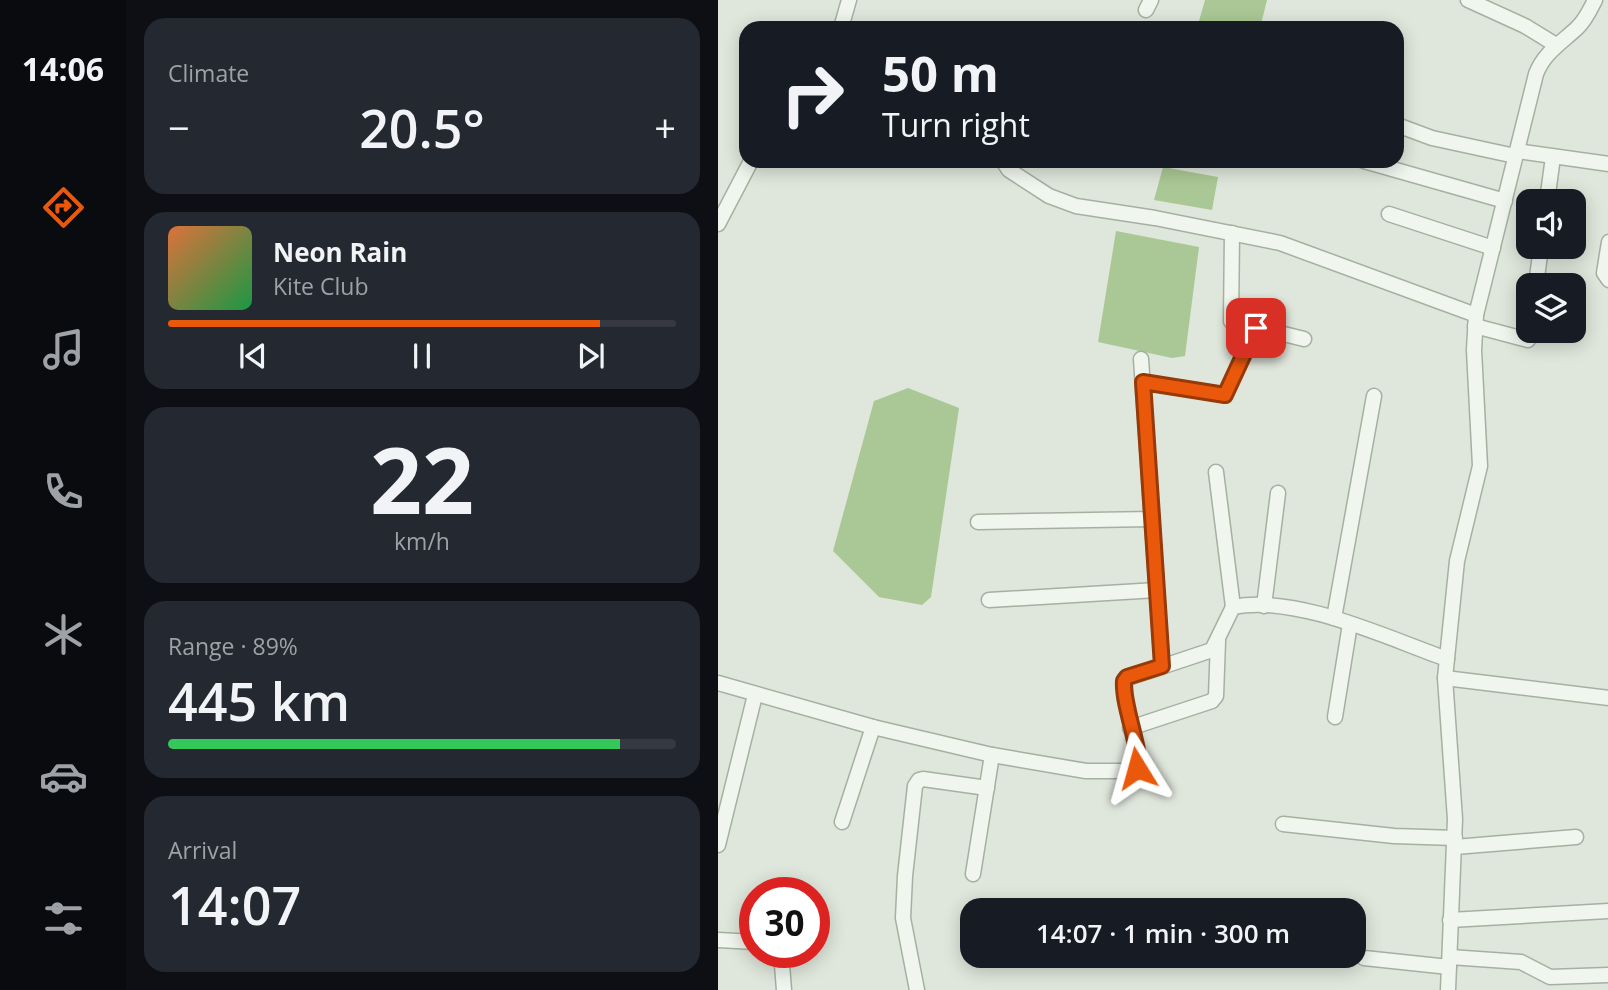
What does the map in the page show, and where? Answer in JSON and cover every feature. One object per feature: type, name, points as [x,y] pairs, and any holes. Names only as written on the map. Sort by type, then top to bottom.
[{"type":"street","points":[[843,21],[849,0]]},
{"type":"street","points":[[1468,0],[1525,26],[1556,45]]},
{"type":"street","points":[[1448,990],[1455,795],[1445,678],[1457,561],[1480,466],[1476,320],[1540,63],[1578,27],[1595,0]]},
{"type":"street","points":[[1404,128],[1432,138],[1516,154],[1609,164]]},
{"type":"street","points":[[1549,189],[1553,157]]},
{"type":"street","points":[[718,224],[747,168]]},
{"type":"street","points":[[1008,168],[1049,196],[1076,206],[1155,218],[1292,246],[1516,335]]},
{"type":"street","points":[[1389,168],[1505,201]]},
{"type":"street","points":[[1389,214],[1493,248]]},
{"type":"street","points":[[1232,233],[1231,321],[1304,339]]},
{"type":"street","points":[[1609,242],[1604,273],[1609,280]]},
{"type":"street","points":[[1143,382],[1225,395],[1256,328]]},
{"type":"street","points":[[1141,359],[1162,666]]},
{"type":"street","points":[[1334,618],[1374,396]]},
{"type":"street","points":[[718,683],[873,727],[992,755],[1086,771],[1132,772],[1139,762],[1123,687],[1125,679],[1212,650],[1232,607],[1216,472]]},
{"type":"street","points":[[1263,606],[1278,494]]},
{"type":"street","points":[[978,522],[1152,519]]},
{"type":"street","points":[[989,600],[1157,590]]},
{"type":"street","points":[[1232,607],[1263,606],[1303,610],[1334,618],[1447,659]]},
{"type":"street","points":[[1335,717],[1350,624]]},
{"type":"street","points":[[1130,728],[1212,701],[1216,696],[1218,641]]},
{"type":"street","points":[[1445,678],[1609,698]]},
{"type":"street","points":[[718,845],[755,695]]},
{"type":"street","points":[[842,822],[873,727]]},
{"type":"street","points":[[973,874],[992,755]]},
{"type":"street","points":[[917,990],[903,918],[915,786],[923,779],[987,788]]},
{"type":"street","points":[[1283,824],[1455,843],[1576,837]]},
{"type":"street","points":[[1450,920],[1609,911]]},
{"type":"street","points":[[718,940],[739,941]]},
{"type":"street","points":[[1366,958],[1521,962],[1550,977],[1609,975]]},
{"type":"street","points":[[782,968],[783,990]]},
{"type":"shaded area","points":[[1205,0],[1267,0],[1262,21],[1199,21]]},
{"type":"shaded area","points":[[1163,168],[1218,177],[1212,210],[1154,200]]},
{"type":"shaded area","points":[[1116,231],[1199,247],[1185,356],[1172,358],[1098,342]]},
{"type":"shaded area","points":[[908,388],[959,408],[931,597],[922,605],[879,597],[833,551],[874,401]]},
{"type":"route","points":[[1137,768],[1139,757],[1130,728],[1124,681],[1127,677],[1162,666],[1143,382],[1225,395],[1256,328]]}]
